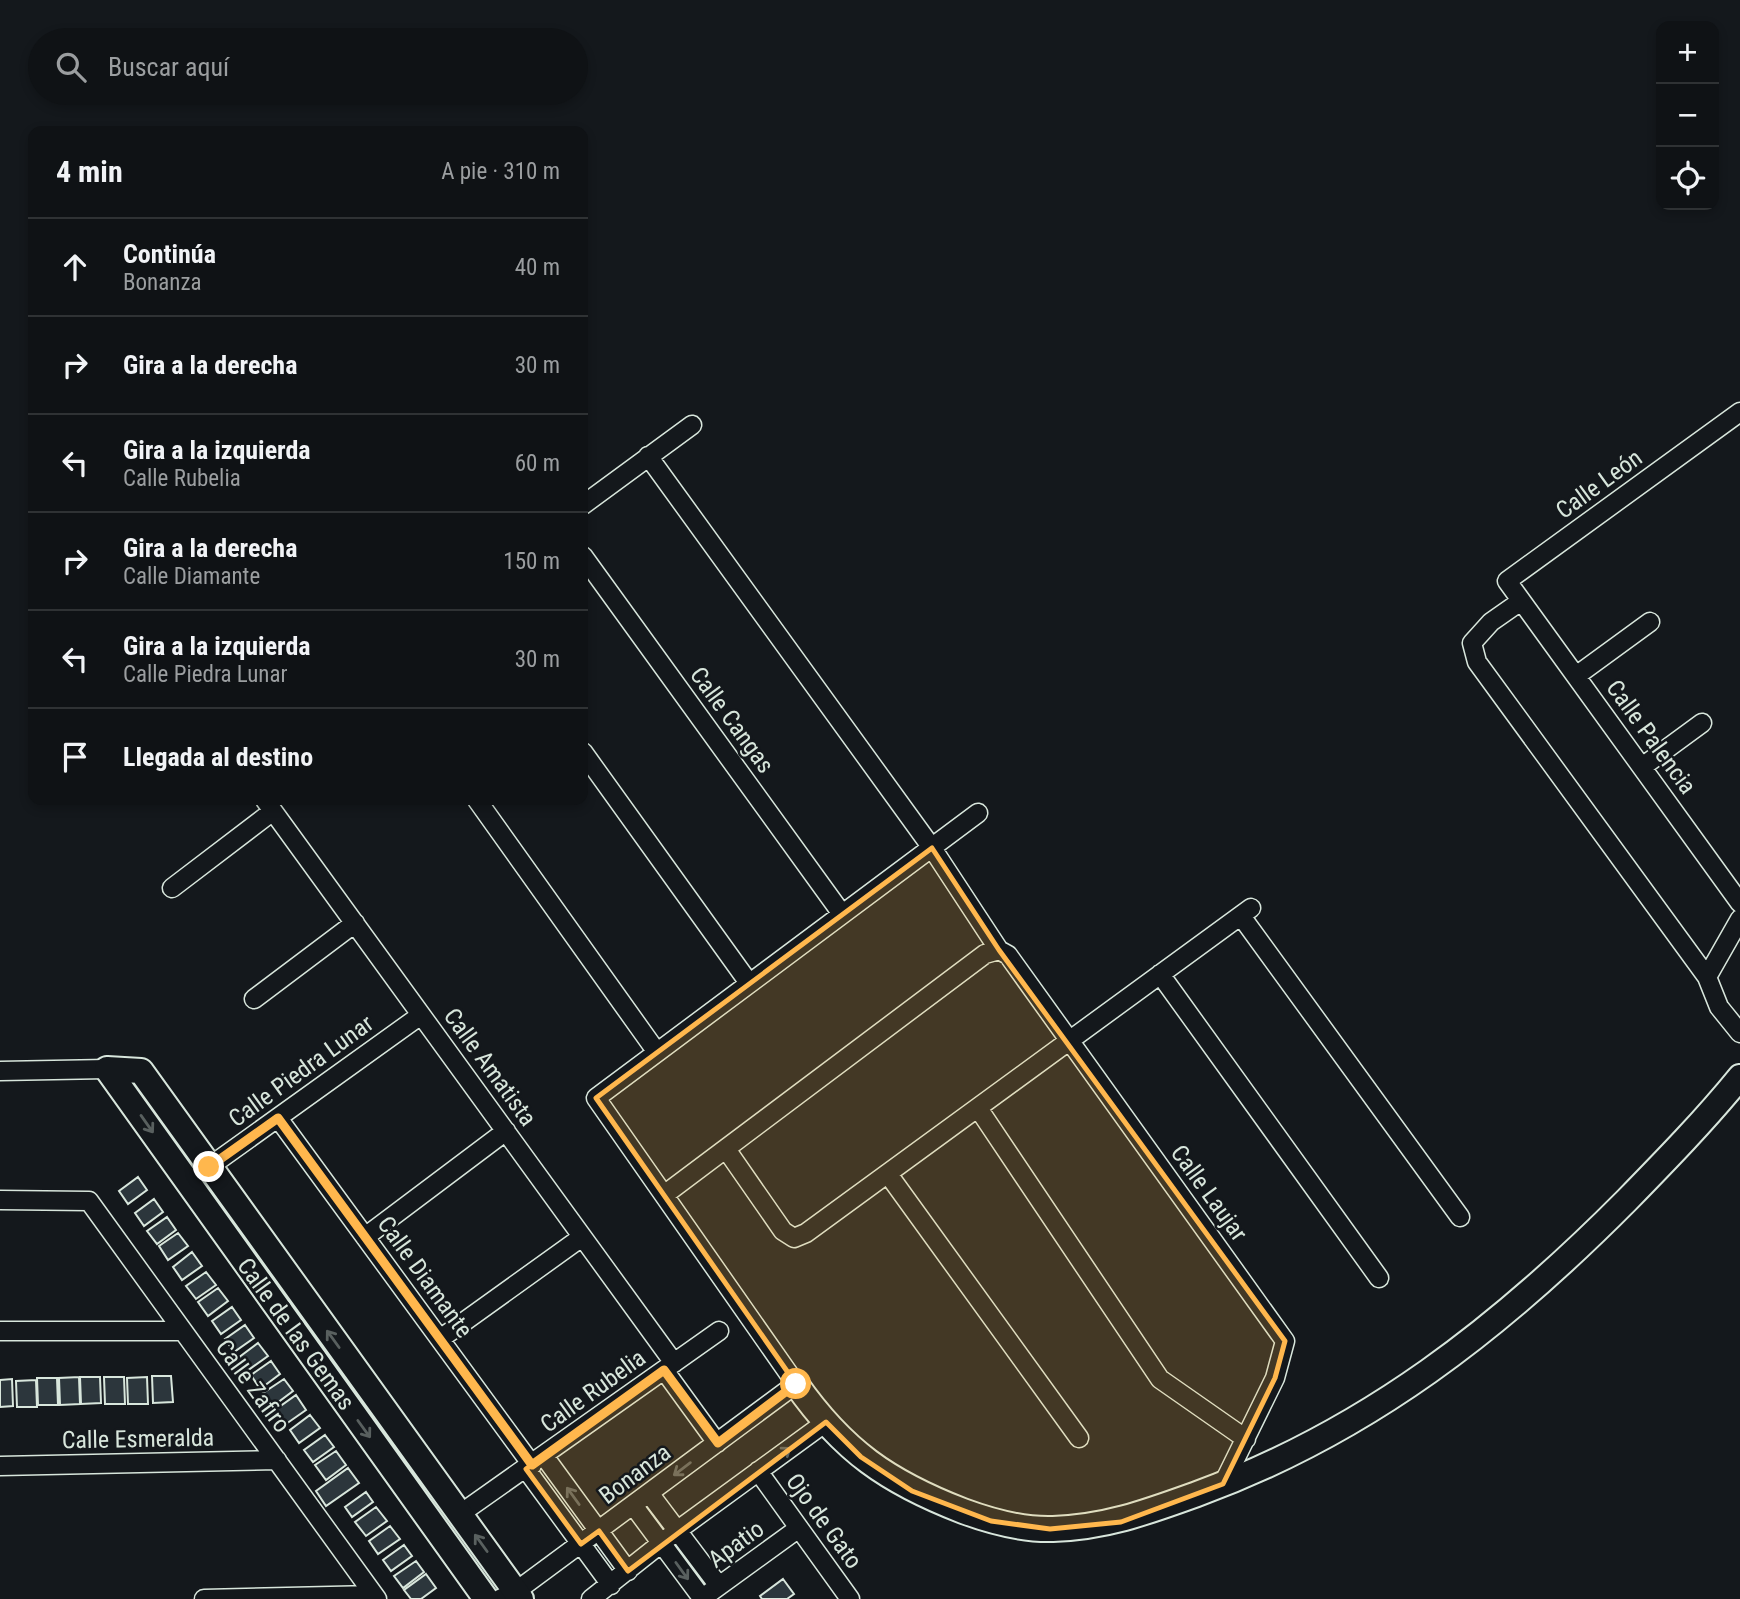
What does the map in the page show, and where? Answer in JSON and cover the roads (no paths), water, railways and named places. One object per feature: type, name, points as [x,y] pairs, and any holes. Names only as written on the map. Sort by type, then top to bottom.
[{"type":"street","name":"Calle León","points":[[1521,601],[1507,581],[1740,412]]},
{"type":"street","points":[[588,501],[692,425]]},
{"type":"street","name":"Calle Laujar","points":[[648,456],[932,848],[999,950],[1008,955],[1285,1341],[1275,1378],[1223,1484]]},
{"type":"street","name":"Calle Cangas","points":[[588,563],[842,914]]},
{"type":"street","name":"Calle Palencia","points":[[1521,601],[1740,903]]},
{"type":"street","points":[[1521,601],[1479,632],[1472,643],[1477,662],[1707,977],[1718,1007],[1740,1033]]},
{"type":"street","points":[[1576,676],[1650,622]]},
{"type":"street","points":[[1642,767],[1702,723]]},
{"type":"street","points":[[588,759],[748,983]]},
{"type":"street","points":[[172,888],[269,805]]},
{"type":"street","name":"Calle Amatista","points":[[269,805],[582,1237],[718,1443]]},
{"type":"street","points":[[481,805],[656,1051]]},
{"type":"street","points":[[978,813],[596,1098],[796,1384],[826,1422],[861,1457],[912,1491],[991,1521],[1051,1529],[1121,1522],[1223,1484],[1331,1434],[1456,1354],[1565,1262],[1655,1171],[1740,1077]]},
{"type":"street","points":[[726,1149],[783,1231],[794,1238],[806,1233],[1246,912],[1460,1217]]},
{"type":"street","points":[[1707,977],[1740,919]]},
{"type":"street","points":[[254,999],[355,923]]},
{"type":"street","points":[[664,1195],[985,954],[999,950]]},
{"type":"street","points":[[1160,974],[1379,1278]]},
{"type":"street","name":"Calle Piedra Lunar","points":[[209,1167],[421,1015]]},
{"type":"street","points":[[0,1072],[107,1069]]},
{"type":"street","name":"Calle de las Gemas","points":[[107,1069],[141,1071],[460,1514],[512,1597]]},
{"type":"street","name":"Calle de las Gemas","points":[[107,1069],[486,1599]]},
{"type":"street","points":[[978,1108],[1160,1378],[1246,1438]]},
{"type":"street","name":"Calle Diamante","points":[[278,1118],[534,1463],[599,1531],[628,1571]]},
{"type":"street","points":[[365,1237],[506,1131]]},
{"type":"street","points":[[167,1152],[190,1141]]},
{"type":"street","points":[[888,1174],[1079,1438]]},
{"type":"street","name":"Calle Zafiro","points":[[0,1200],[89,1201],[376,1597]]},
{"type":"street","points":[[440,1339],[582,1237]]},
{"type":"street","points":[[0,1331],[183,1331]]},
{"type":"street","name":"Calle Rubelia","points":[[460,1514],[719,1331]]},
{"type":"street","name":"Bonanza","points":[[512,1597],[796,1384]]},
{"type":"street","points":[[591,1599],[678,1530],[826,1422]]},
{"type":"street","name":"Calle Esmeralda","points":[[0,1466],[277,1460]]},
{"type":"street","name":"Calle Diamante","points":[[534,1463],[581,1544],[611,1585]]},
{"type":"street","name":"Ojo de Gato","points":[[758,1471],[850,1599]]},
{"type":"street","points":[[649,1493],[719,1586]]},
{"type":"street","points":[[633,1506],[701,1598]]},
{"type":"street","name":"Apatio","points":[[701,1598],[799,1528]]},
{"type":"street","points":[[204,1599],[376,1597]]}]
